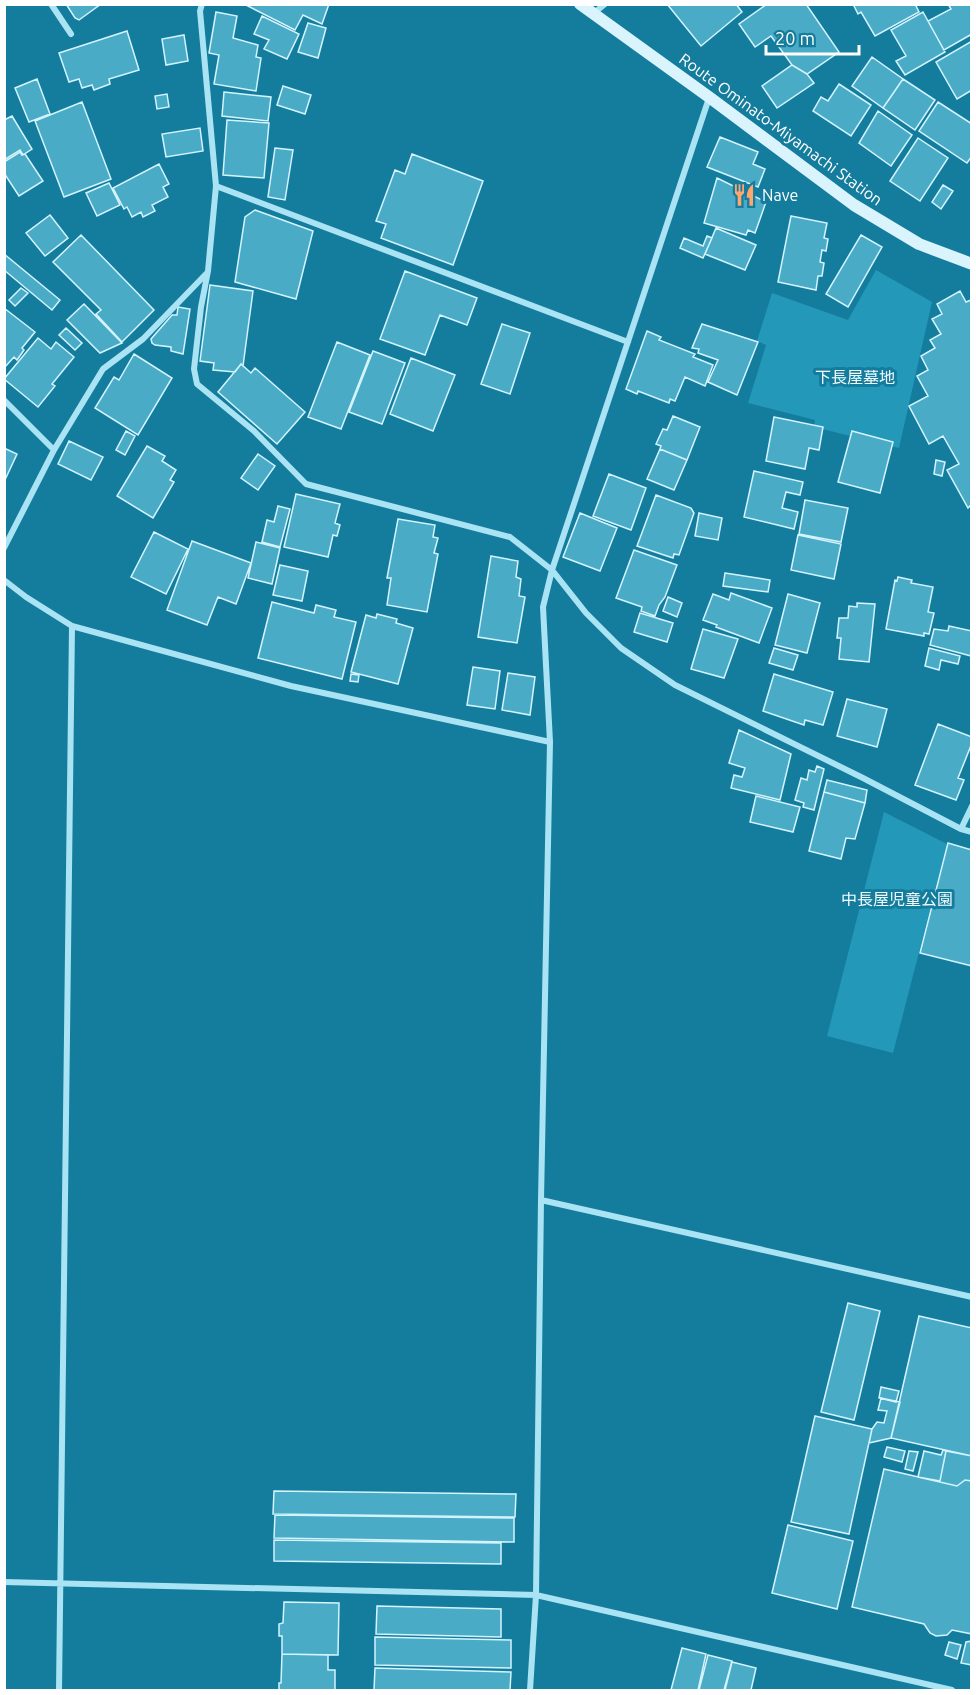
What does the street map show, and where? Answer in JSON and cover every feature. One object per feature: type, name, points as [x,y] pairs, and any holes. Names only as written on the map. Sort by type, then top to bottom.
[{"type":"main road","name":"Route Ominato-Miyamachi Station","points":[[580,4],[710,97],[854,205],[919,244],[972,264]]},
{"type":"street","points":[[51,4],[71,34]]},
{"type":"street","points":[[202,4],[200,11],[216,186],[208,271],[201,307],[194,369],[197,384],[254,431],[306,484],[510,537],[552,570],[586,613],[621,648],[675,685],[961,829],[972,832]]},
{"type":"street","points":[[594,13],[605,4]]},
{"type":"street","points":[[530,1690],[536,1595],[550,742],[543,607],[552,570],[710,97]]},
{"type":"street","points":[[216,186],[628,342]]},
{"type":"street","points":[[4,548],[54,450],[103,369],[143,339],[208,271]]},
{"type":"street","points":[[4,400],[54,450]]},
{"type":"street","points":[[4,580],[72,626],[291,686],[550,742]]},
{"type":"street","points":[[59,1690],[72,626]]},
{"type":"street","points":[[961,829],[972,806]]},
{"type":"street","points":[[541,1200],[972,1297]]},
{"type":"street","points":[[4,1582],[536,1595],[952,1690]]},
{"type":"green space","name":"下長屋墓地","points":[[876,270],[932,302],[899,448],[814,427],[815,420],[748,403],[766,345],[757,341],[772,293],[848,320]]},
{"type":"green space","name":"中長屋児童公園","points":[[884,812],[947,844],[893,1053],[827,1036]]},
{"type":"building","points":[[66,4],[101,4],[79,20],[75,18]]},
{"type":"building","points":[[244,4],[329,4],[322,24],[303,15],[295,30]]},
{"type":"building","points":[[667,4],[736,4],[742,12],[701,46]]},
{"type":"building","points":[[767,4],[806,4],[839,52],[807,74],[792,65],[771,36],[755,47],[739,24]]},
{"type":"building","points":[[853,4],[915,4],[919,12],[875,36],[861,12],[858,14]]},
{"type":"building","points":[[948,4],[972,4],[972,34],[944,50],[928,21],[951,9]]},
{"type":"building","points":[[216,12],[237,16],[233,38],[258,45],[256,57],[261,58],[256,91],[214,84],[219,55],[209,53]]},
{"type":"building","points":[[923,12],[945,52],[905,75],[896,61],[906,56],[891,30]]},
{"type":"building","points":[[262,16],[299,34],[287,59],[264,49],[269,40],[254,34]]},
{"type":"building","points":[[308,23],[326,28],[318,58],[298,52]]},
{"type":"building","points":[[127,31],[139,70],[109,79],[110,84],[94,90],[92,85],[82,88],[79,79],[69,82],[59,53]]},
{"type":"building","points":[[184,35],[188,61],[166,65],[162,39]]},
{"type":"building","points":[[972,41],[972,90],[957,99],[936,62]]},
{"type":"building","points":[[872,57],[903,79],[883,108],[852,86]]},
{"type":"building","points":[[792,65],[807,74],[814,83],[777,108],[762,86]]},
{"type":"building","points":[[37,79],[50,114],[29,122],[15,88]]},
{"type":"building","points":[[903,79],[935,100],[915,130],[883,108]]},
{"type":"building","points":[[839,84],[871,105],[851,136],[813,111],[821,97],[828,101]]},
{"type":"building","points":[[283,86],[311,95],[305,114],[277,105]]},
{"type":"building","points":[[224,92],[271,97],[268,121],[222,116]]},
{"type":"building","points":[[167,94],[169,107],[157,109],[155,96]]},
{"type":"building","points":[[82,102],[111,179],[64,197],[35,121]]},
{"type":"building","points":[[938,102],[972,124],[972,156],[967,163],[919,131]]},
{"type":"building","points":[[878,111],[912,135],[891,166],[859,143]]},
{"type":"building","points":[[12,116],[32,149],[23,155],[20,150],[4,160],[4,120]]},
{"type":"building","points":[[227,120],[269,123],[264,178],[223,175]]},
{"type":"building","points":[[200,128],[203,151],[166,157],[162,134]]},
{"type":"building","points":[[720,137],[758,152],[753,164],[765,169],[758,187],[707,167]]},
{"type":"building","points":[[918,138],[948,158],[920,201],[890,181]]},
{"type":"building","points":[[275,148],[293,150],[285,200],[268,197]]},
{"type":"building","points":[[20,152],[22,155],[25,154],[43,181],[19,196],[4,173],[4,162]]},
{"type":"building","points":[[412,154],[483,181],[453,265],[381,238],[386,224],[376,221],[395,170],[405,174]]},
{"type":"building","points":[[159,164],[169,184],[163,187],[168,197],[152,205],[155,211],[143,217],[141,212],[132,217],[127,207],[124,209],[113,188]]},
{"type":"building","points":[[717,178],[766,202],[755,233],[748,230],[746,235],[704,223]]},
{"type":"building","points":[[109,183],[120,205],[97,216],[86,193]]},
{"type":"building","points":[[943,185],[953,191],[941,209],[932,202]]},
{"type":"building","points":[[255,210],[313,231],[296,299],[235,282],[245,217]]},
{"type":"building","points":[[50,215],[68,238],[45,256],[26,233]]},
{"type":"building","points":[[791,216],[827,223],[824,238],[828,239],[826,251],[822,250],[820,262],[824,263],[822,276],[818,276],[816,290],[778,282]]},
{"type":"building","points":[[716,228],[756,245],[745,270],[705,254]]},
{"type":"building","points":[[81,235],[154,310],[122,342],[96,314],[101,310],[53,262]]},
{"type":"building","points":[[861,235],[882,247],[848,307],[826,294]]},
{"type":"building","points":[[707,236],[712,238],[703,258],[680,248],[684,238],[703,246]]},
{"type":"building","points":[[4,254],[60,300],[52,310],[4,270]]},
{"type":"building","points":[[405,271],[477,298],[467,325],[440,315],[425,355],[380,339]]},
{"type":"building","points":[[210,285],[253,291],[243,366],[241,364],[235,372],[213,370],[214,363],[200,361]]},
{"type":"building","points":[[21,288],[28,293],[15,306],[9,300]]},
{"type":"building","points":[[960,291],[966,302],[971,300],[972,302],[972,509],[970,506],[968,508],[947,470],[959,464],[943,436],[929,444],[909,406],[928,396],[917,376],[928,370],[921,356],[935,348],[930,340],[941,334],[932,319],[942,314],[937,304]]},
{"type":"building","points":[[84,304],[122,343],[100,353],[67,320]]},
{"type":"building","points":[[178,307],[190,309],[183,354],[171,351],[171,347],[155,345],[151,339],[172,315],[177,315]]},
{"type":"building","points":[[4,308],[35,332],[22,348],[24,350],[17,360],[14,357],[4,368]]},
{"type":"building","points":[[502,324],[530,333],[510,394],[481,384]]},
{"type":"building","points":[[702,324],[758,342],[737,395],[708,382],[718,360],[698,353],[699,349],[692,348]]},
{"type":"building","points":[[66,328],[82,343],[75,350],[59,335]]},
{"type":"building","points":[[647,331],[661,337],[659,340],[695,354],[693,357],[713,365],[705,386],[685,377],[675,401],[670,399],[669,403],[638,391],[637,394],[626,389]]},
{"type":"building","points":[[38,338],[51,349],[56,342],[74,357],[52,384],[55,386],[38,407],[4,379]]},
{"type":"building","points":[[337,342],[370,355],[341,429],[308,417]]},
{"type":"building","points":[[373,351],[405,363],[382,424],[349,412]]},
{"type":"building","points":[[134,354],[172,378],[138,435],[95,408],[114,377],[119,380]]},
{"type":"building","points":[[411,358],[455,375],[433,431],[390,414]]},
{"type":"building","points":[[241,364],[251,373],[255,368],[305,412],[277,444],[218,392]]},
{"type":"building","points":[[673,416],[700,427],[687,460],[660,449],[661,446],[656,444],[663,429],[667,430]]},
{"type":"building","points":[[774,417],[823,427],[819,450],[809,448],[805,469],[766,461]]},
{"type":"building","points":[[126,431],[135,436],[125,455],[116,450]]},
{"type":"building","points":[[852,431],[893,442],[880,493],[838,482]]},
{"type":"building","points":[[69,441],[103,457],[91,480],[58,464]]},
{"type":"building","points":[[147,446],[165,456],[162,461],[176,470],[170,480],[174,482],[153,518],[117,496]]},
{"type":"building","points":[[4,448],[17,454],[4,482]]},
{"type":"building","points":[[660,449],[687,460],[674,490],[647,479]]},
{"type":"building","points":[[258,454],[275,466],[258,490],[241,478]]},
{"type":"building","points":[[936,460],[945,462],[942,476],[934,474]]},
{"type":"building","points":[[754,471],[803,482],[800,495],[786,492],[782,508],[798,512],[794,529],[744,517]]},
{"type":"building","points":[[609,474],[646,488],[631,530],[593,516]]},
{"type":"building","points":[[296,494],[340,504],[335,523],[340,525],[337,536],[333,535],[328,557],[284,547]]},
{"type":"building","points":[[656,495],[691,508],[694,513],[679,555],[674,554],[673,558],[637,546]]},
{"type":"building","points":[[805,500],[848,508],[841,542],[799,534]]},
{"type":"building","points":[[278,506],[290,509],[280,547],[262,542],[267,520],[274,522]]},
{"type":"building","points":[[580,513],[617,528],[600,571],[563,557]]},
{"type":"building","points":[[699,513],[722,518],[718,540],[695,536]]},
{"type":"building","points":[[398,519],[435,525],[433,537],[438,538],[434,553],[438,554],[427,612],[387,605],[391,578],[387,578]]},
{"type":"building","points":[[154,532],[188,549],[166,594],[131,577]]},
{"type":"building","points":[[798,535],[841,544],[834,579],[791,570]]},
{"type":"building","points":[[192,541],[251,563],[236,604],[218,597],[207,625],[167,610]]},
{"type":"building","points":[[256,542],[280,548],[272,584],[248,578]]},
{"type":"building","points":[[634,550],[677,565],[655,616],[641,611],[642,607],[616,598]]},
{"type":"building","points":[[491,556],[518,561],[516,577],[521,579],[519,596],[525,597],[517,643],[478,637]]},
{"type":"building","points":[[280,565],[308,571],[302,601],[273,595]]},
{"type":"building","points":[[725,573],[770,580],[768,592],[723,586]]},
{"type":"building","points":[[898,577],[912,580],[911,583],[933,587],[928,612],[934,613],[929,634],[924,633],[924,636],[886,629],[895,580],[897,581]]},
{"type":"building","points":[[731,593],[772,608],[759,643],[703,620],[713,594],[729,600]]},
{"type":"building","points":[[788,594],[820,603],[807,653],[775,645]]},
{"type":"building","points":[[668,597],[682,603],[677,617],[663,611]]},
{"type":"building","points":[[272,602],[314,613],[316,605],[336,610],[334,617],[356,622],[342,679],[258,658]]},
{"type":"building","points":[[857,603],[875,604],[869,662],[839,659],[841,638],[837,638],[839,618],[848,618],[849,606],[857,607]]},
{"type":"building","points":[[640,613],[673,623],[667,642],[634,632]]},
{"type":"building","points":[[377,614],[397,619],[396,623],[413,628],[398,684],[351,672],[366,615],[376,618]]},
{"type":"building","points":[[949,626],[972,631],[971,656],[930,645],[934,629],[948,631]]},
{"type":"building","points":[[703,629],[738,639],[724,678],[691,669]]},
{"type":"building","points":[[774,648],[798,655],[793,670],[769,663]]},
{"type":"building","points":[[929,648],[960,656],[958,664],[941,660],[939,670],[925,666]]},
{"type":"building","points":[[473,667],[500,671],[495,709],[467,705]]},
{"type":"building","points":[[508,673],[535,677],[530,715],[502,710]]},
{"type":"building","points":[[351,674],[359,675],[358,682],[350,681]]},
{"type":"building","points":[[774,674],[833,692],[823,725],[805,720],[804,725],[763,711]]},
{"type":"building","points":[[847,699],[887,709],[877,747],[837,736]]},
{"type":"building","points":[[938,724],[972,737],[972,743],[958,778],[964,780],[956,800],[915,785]]},
{"type":"building","points":[[739,730],[791,754],[780,800],[731,788],[734,775],[742,777],[745,768],[729,763]]},
{"type":"building","points":[[817,766],[824,769],[814,810],[803,807],[804,803],[795,800],[801,778],[807,780],[809,770],[815,772]]},
{"type":"building","points":[[827,780],[867,790],[865,803],[824,792]]},
{"type":"building","points":[[824,792],[865,803],[855,839],[846,838],[841,859],[809,851]]},
{"type":"building","points":[[756,796],[800,807],[793,832],[750,822]]},
{"type":"building","points":[[948,843],[972,850],[972,966],[920,953]]},
{"type":"building","points":[[848,1303],[880,1311],[854,1420],[821,1412]]},
{"type":"building","points":[[919,1316],[972,1328],[972,1456],[891,1438]]},
{"type":"building","points":[[881,1387],[899,1391],[896,1402],[879,1398]]},
{"type":"building","points":[[881,1398],[900,1402],[891,1438],[869,1443],[872,1429],[877,1422],[884,1423],[887,1411],[878,1410]]},
{"type":"building","points":[[815,1416],[872,1429],[849,1534],[791,1522]]},
{"type":"building","points":[[887,1447],[905,1451],[902,1462],[884,1457]]},
{"type":"building","points":[[943,1450],[946,1451],[940,1481],[918,1477],[924,1451],[941,1455]]},
{"type":"building","points":[[909,1451],[918,1452],[913,1471],[905,1469]]},
{"type":"building","points":[[946,1451],[972,1456],[972,1481],[965,1480],[957,1486],[918,1477],[940,1481]]},
{"type":"building","points":[[884,1469],[957,1486],[965,1480],[972,1481],[972,1634],[952,1630],[947,1635],[936,1636],[930,1633],[924,1624],[852,1607]]},
{"type":"building","points":[[274,1491],[516,1494],[515,1517],[273,1514]]},
{"type":"building","points":[[275,1515],[514,1518],[514,1542],[274,1538]]},
{"type":"building","points":[[788,1525],[853,1541],[837,1609],[772,1593]]},
{"type":"building","points":[[274,1540],[501,1543],[501,1564],[274,1561]]},
{"type":"building","points":[[284,1602],[339,1603],[338,1655],[282,1654],[279,1624],[283,1623]]},
{"type":"building","points":[[377,1606],[501,1609],[501,1637],[376,1634]]},
{"type":"building","points":[[375,1637],[511,1640],[511,1668],[375,1665]]},
{"type":"building","points":[[972,1641],[972,1665],[961,1663],[966,1642]]},
{"type":"building","points":[[949,1642],[961,1645],[957,1659],[945,1655]]},
{"type":"building","points":[[682,1648],[706,1654],[698,1690],[671,1690]]},
{"type":"building","points":[[282,1654],[328,1655],[328,1670],[335,1670],[335,1690],[279,1690]]},
{"type":"building","points":[[708,1655],[732,1661],[724,1690],[699,1690]]},
{"type":"building","points":[[732,1662],[756,1668],[751,1690],[725,1690]]},
{"type":"building","points":[[375,1668],[511,1672],[510,1690],[374,1690]]},
{"type":"place","name":"Nave","points":[[744,195]]}]
